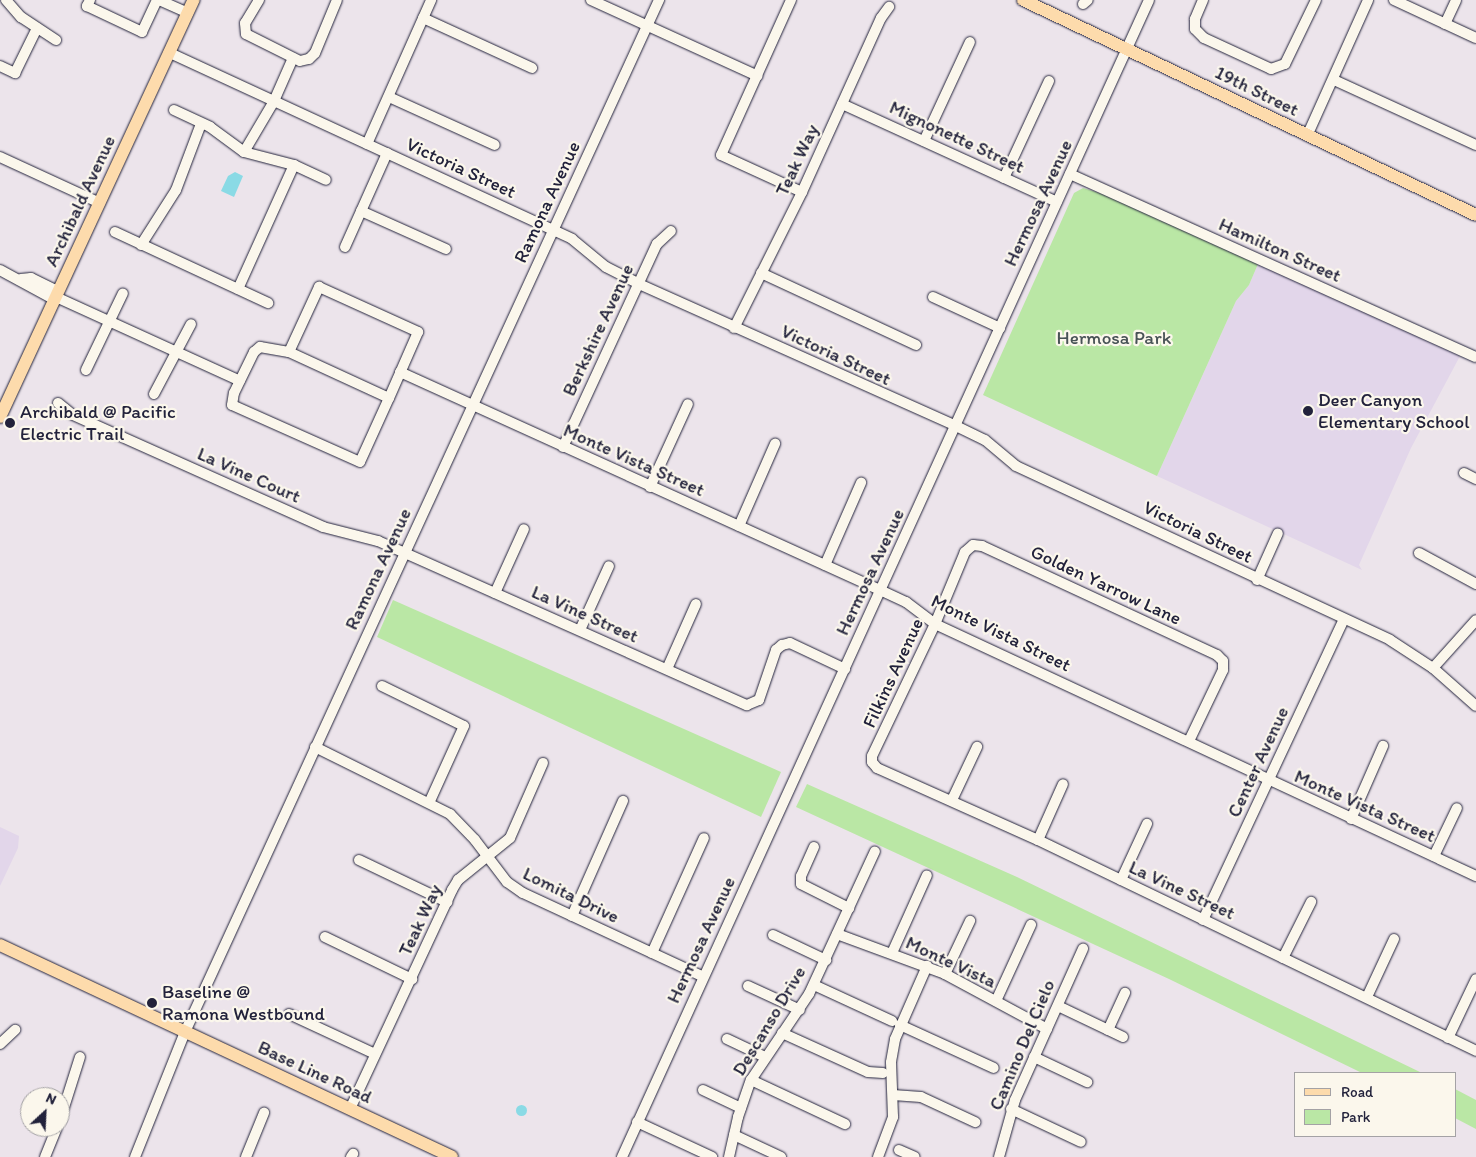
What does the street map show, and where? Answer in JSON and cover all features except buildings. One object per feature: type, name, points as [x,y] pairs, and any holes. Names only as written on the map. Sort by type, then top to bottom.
[{"type":"main road","name":"Archibald Avenue","points":[[0,417],[194,0]]},
{"type":"main road","name":"19th Street","points":[[1023,0],[1476,215]]},
{"type":"main road","name":"Base Line Road","points":[[0,944],[452,1157]]},
{"type":"street","points":[[6,0],[14,11],[56,40]]},
{"type":"street","points":[[90,0],[87,6],[142,32],[158,0],[188,14]]},
{"type":"street","points":[[259,0],[245,23],[246,34],[292,58],[309,60],[315,54],[337,0]]},
{"type":"street","points":[[367,144],[431,0]]},
{"type":"street","points":[[591,0],[758,76]]},
{"type":"street","name":"Ramona Avenue","points":[[135,1157],[185,1032],[659,0]]},
{"type":"street","points":[[791,0],[721,155],[802,192]]},
{"type":"street","name":"Hermosa Avenue","points":[[622,1157],[702,976],[845,669],[1149,0]]},
{"type":"street","points":[[1203,0],[1194,19],[1195,30],[1204,38],[1265,66],[1279,68],[1286,64],[1316,0]]},
{"type":"street","points":[[1307,136],[1334,80],[1368,0]]},
{"type":"street","points":[[1394,0],[1476,38]]},
{"type":"street","points":[[1445,24],[1456,0]]},
{"type":"street","name":"Teak Way","points":[[734,328],[802,192],[881,18],[889,7]]},
{"type":"street","points":[[423,18],[532,68]]},
{"type":"street","points":[[0,66],[15,73],[37,28]]},
{"type":"street","points":[[924,141],[970,42]]},
{"type":"street","name":"Victoria Street","points":[[170,53],[554,230],[587,249],[606,267],[639,284],[956,426],[984,440],[1016,466],[1257,580],[1390,640],[1433,668],[1476,706]]},
{"type":"street","points":[[244,152],[274,101],[292,58]]},
{"type":"street","points":[[1334,80],[1476,145]]},
{"type":"street","points":[[1004,178],[1050,81]]},
{"type":"street","points":[[389,97],[494,145]]},
{"type":"street","name":"Mignonette Street","points":[[842,104],[1057,202]]},
{"type":"street","points":[[174,110],[202,124],[244,152],[294,165],[326,180]]},
{"type":"street","points":[[141,245],[176,190],[202,124]]},
{"type":"street","points":[[345,248],[387,153]]},
{"type":"street","points":[[0,157],[100,204]]},
{"type":"street","points":[[238,289],[294,165]]},
{"type":"street","name":"Hamilton Street","points":[[1070,174],[1476,357]]},
{"type":"street","points":[[361,211],[446,249]]},
{"type":"street","name":"Berkshire Avenue","points":[[563,447],[658,244],[671,231]]},
{"type":"street","points":[[115,232],[141,245],[185,262],[268,303]]},
{"type":"street","points":[[0,270],[21,280],[31,278],[56,296],[240,381]]},
{"type":"street","points":[[761,273],[916,345]]},
{"type":"street","points":[[289,352],[319,287],[418,332],[389,398],[360,462],[232,405],[240,381],[254,352],[260,347],[289,352],[389,398]]},
{"type":"street","points":[[86,370],[123,293]]},
{"type":"street","points":[[933,297],[1000,328]]},
{"type":"street","points":[[154,394],[170,358],[177,353],[191,324]]},
{"type":"street","name":"Monte Vista Street","points":[[400,372],[906,602],[935,624],[1189,741],[1268,781],[1476,876]]},
{"type":"street","name":"La Vine Court","points":[[58,403],[73,415],[323,527],[358,534],[404,553]]},
{"type":"street","points":[[650,487],[688,404]]},
{"type":"street","points":[[739,526],[775,444]]},
{"type":"street","points":[[1464,474],[1476,479]]},
{"type":"street","points":[[825,565],[861,483]]},
{"type":"street","points":[[495,593],[524,529]]},
{"type":"street","points":[[1257,580],[1278,532]]},
{"type":"street","name":"Filkins Avenue","points":[[872,762],[872,756],[935,624],[965,552],[972,545]]},
{"type":"street","name":"Golden Yarrow Lane","points":[[972,545],[982,546],[1217,655],[1223,661],[1223,670],[1189,741]]},
{"type":"street","name":"La Vine Street","points":[[404,553],[667,668],[747,706],[759,700],[776,650],[782,645],[790,643],[845,669]]},
{"type":"street","points":[[1419,553],[1476,584]]},
{"type":"street","points":[[580,630],[609,566]]},
{"type":"street","points":[[667,668],[696,604]]},
{"type":"street","name":"Center Avenue","points":[[1203,920],[1344,619]]},
{"type":"street","points":[[1433,668],[1476,620]]},
{"type":"street","points":[[382,686],[464,726],[430,802]]},
{"type":"street","points":[[1351,819],[1383,746]]},
{"type":"street","name":"Lomita Drive","points":[[315,747],[430,802],[464,826],[507,882],[572,916],[702,976]]},
{"type":"street","points":[[952,800],[977,747]]},
{"type":"street","name":"La Vine Street","points":[[872,762],[877,768],[1038,840],[1476,1051]]},
{"type":"street","name":"Teak Way","points":[[350,1109],[458,880],[510,838],[543,763]]},
{"type":"street","points":[[1038,840],[1063,784]]},
{"type":"street","points":[[572,916],[623,801]]},
{"type":"street","points":[[1434,856],[1457,808]]},
{"type":"street","points":[[1121,880],[1147,824]]},
{"type":"street","points":[[652,953],[704,838]]},
{"type":"street","points":[[814,847],[801,876],[801,884],[849,908]]},
{"type":"street","name":"Descanso Drive","points":[[729,1157],[741,1108],[752,1080],[765,1056],[800,1010],[814,985],[875,851]]},
{"type":"street","points":[[359,860],[447,902]]},
{"type":"street","points":[[892,953],[927,875]]},
{"type":"street","points":[[1283,958],[1311,902]]},
{"type":"street","points":[[945,974],[970,921]]},
{"type":"street","points":[[996,1002],[1031,925]]},
{"type":"street","name":"Monte Vista","points":[[837,934],[945,974],[1047,1029]]},
{"type":"street","points":[[773,935],[826,960]]},
{"type":"street","points":[[325,937],[412,979]]},
{"type":"street","points":[[1366,997],[1394,939]]},
{"type":"street","name":"Camino Del Cielo","points":[[999,1157],[1011,1109],[1083,949]]},
{"type":"street","points":[[878,1157],[892,1122],[892,1054],[896,1023],[927,966]]},
{"type":"street","points":[[1448,1038],[1476,979]]},
{"type":"street","points":[[814,985],[994,1068]]},
{"type":"street","points":[[748,986],[800,1010]]},
{"type":"street","points":[[1108,1030],[1125,992]]},
{"type":"street","points":[[1058,1006],[1124,1037]]},
{"type":"street","points":[[289,1014],[375,1054]]},
{"type":"street","points":[[0,1044],[14,1030]]},
{"type":"street","points":[[782,1032],[868,1072],[883,1074]]},
{"type":"street","points":[[726,1039],[765,1056]]},
{"type":"street","points":[[70,1088],[80,1057]]},
{"type":"street","points":[[1034,1057],[1087,1082]]},
{"type":"street","points":[[752,1080],[845,1124]]},
{"type":"street","points":[[703,1090],[741,1108]]},
{"type":"street","points":[[893,1096],[921,1097],[975,1122]]},
{"type":"street","points":[[1011,1109],[1081,1142]]},
{"type":"street","points":[[246,1157],[264,1113]]},
{"type":"street","points":[[637,1122],[712,1157]]},
{"type":"street","points":[[734,1135],[781,1157]]},
{"type":"street","points":[[45,1157],[53,1137]]},
{"type":"street","points":[[900,1150],[915,1157]]},
{"type":"shaded area","name":"Deer Canyon Elementary School","points":[[1258,264],[1460,356],[1411,448],[1359,565],[1362,570],[1157,476],[1236,301],[1249,285]]},
{"type":"shaded area","points":[[0,827],[19,836],[18,848],[0,886]]},
{"type":"green space","name":"Hermosa Park","points":[[1083,188],[1103,194],[1258,264],[1249,285],[1236,301],[1157,476],[983,395],[1074,193]]},
{"type":"green space","points":[[393,600],[781,772],[761,817],[377,637]]},
{"type":"green space","points":[[807,784],[1017,877],[1420,1072],[1360,1072],[1169,979],[796,807]]},
{"type":"green space","points":[[1456,1090],[1476,1100],[1476,1129],[1456,1119]]},
{"type":"water","points":[[235,172],[243,176],[234,197],[221,191],[228,176]]},
{"type":"water","points":[[521,1104],[527,1110],[521,1116],[515,1110]]},
{"type":"place","name":"Deer Canyon Elementary School","points":[[1308,411]]},
{"type":"place","name":"Archibald @ Pacific Electric Trail","points":[[10,423]]},
{"type":"place","name":"Baseline @ Ramona Westbound","points":[[152,1003]]}]
